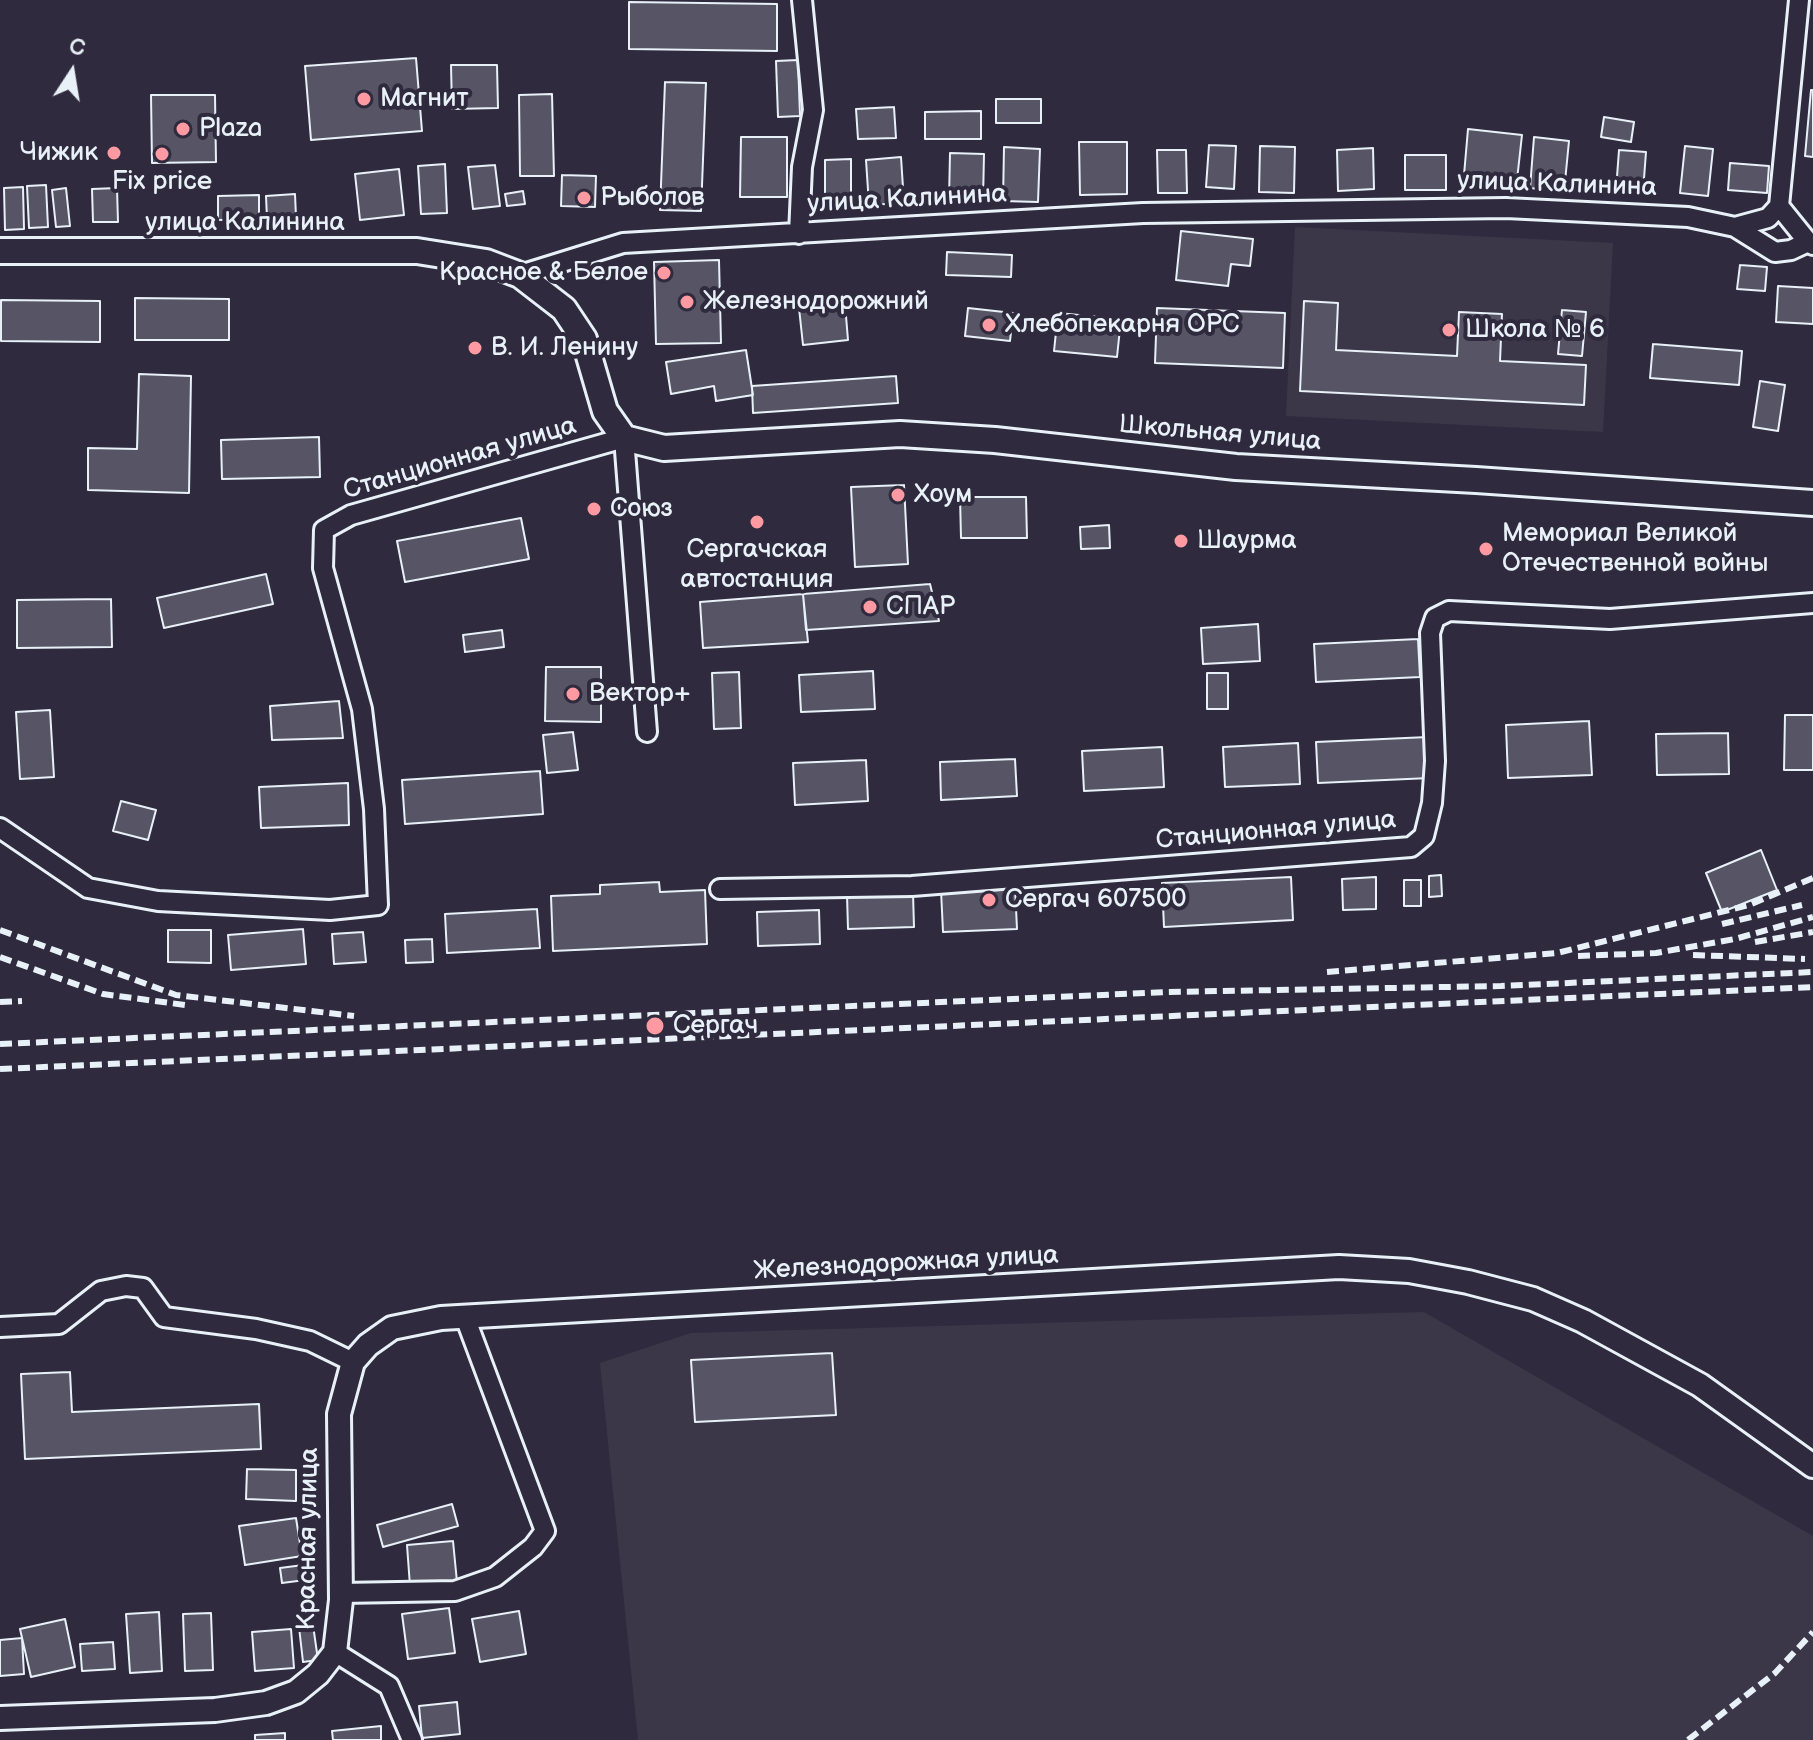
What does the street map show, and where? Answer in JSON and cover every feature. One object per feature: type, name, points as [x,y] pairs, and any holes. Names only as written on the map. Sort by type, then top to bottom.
[{"type":"main road","name":"улица Калинина","points":[[0,251],[417,251],[486,262],[520,275]]},
{"type":"main road","points":[[520,275],[564,309],[584,339],[605,411],[624,438]]},
{"type":"main road","name":"Школьная улица","points":[[624,438],[664,448],[900,434],[995,440],[1236,467],[1813,503]]},
{"type":"street","points":[[799,234],[802,167],[813,110],[802,0]]},
{"type":"street","points":[[1735,227],[1768,218],[1779,206],[1799,0]]},
{"type":"street","points":[[1779,206],[1810,243]]},
{"type":"street","name":"улица Калинина","points":[[520,275],[623,243],[1143,213],[1506,208],[1688,217],[1735,227],[1775,252],[1810,243]]},
{"type":"street","points":[[624,438],[647,732]]},
{"type":"street","name":"Станционная улица","points":[[0,828],[88,888],[158,901],[330,910],[378,905],[374,809],[362,709],[323,568],[324,530],[351,515],[624,438]]},
{"type":"street","name":"Станционная улица","points":[[720,889],[912,886],[1411,847],[1424,836],[1432,803],[1435,761],[1430,633],[1435,618],[1449,611],[1610,619],[1813,603]]},
{"type":"street","name":"Железнодорожная улица","points":[[353,1362],[368,1345],[392,1328],[441,1318],[1339,1267],[1409,1271],[1533,1299],[1583,1321],[1700,1385],[1813,1466]]},
{"type":"street","points":[[0,1327],[59,1324],[101,1291],[126,1286],[143,1288],[164,1317],[310,1341],[353,1362]]},
{"type":"street","points":[[341,1593],[455,1591],[495,1577],[533,1547],[545,1531],[465,1317]]},
{"type":"street","name":"Красная улица","points":[[0,1718],[215,1710],[266,1703],[296,1692],[318,1674],[335,1652],[341,1593],[339,1414],[353,1362]]},
{"type":"street","points":[[335,1652],[389,1686],[412,1740]]},
{"type":"shaded area","name":"Школа № 6","points":[[1295,227],[1613,243],[1603,432],[1286,416]]},
{"type":"shaded area","points":[[1424,1312],[1813,1536],[1813,1740],[638,1740],[600,1363],[691,1333]]},
{"type":"building","points":[[629,2],[777,4],[777,51],[629,49]]},
{"type":"building","name":"Магнит","points":[[416,58],[422,131],[311,140],[305,66]]},
{"type":"building","points":[[798,60],[800,116],[778,117],[776,61]]},
{"type":"building","points":[[451,65],[497,65],[498,108],[452,109]]},
{"type":"building","points":[[665,82],[706,83],[701,211],[660,210]]},
{"type":"building","points":[[1813,90],[1813,157],[1805,156]]},
{"type":"building","points":[[552,94],[554,176],[520,176],[519,95]]},
{"type":"building","name":"Plaza","points":[[151,95],[215,95],[216,162],[152,163]]},
{"type":"building","points":[[996,99],[1041,99],[1041,123],[996,123]]},
{"type":"building","points":[[894,107],[896,138],[858,139],[856,109]]},
{"type":"building","points":[[981,111],[981,139],[925,139],[925,112]]},
{"type":"building","points":[[1604,117],[1634,122],[1631,142],[1601,137]]},
{"type":"building","points":[[1468,129],[1522,135],[1517,180],[1464,175]]},
{"type":"building","points":[[741,137],[787,137],[787,197],[740,197]]},
{"type":"building","points":[[1534,137],[1569,141],[1564,192],[1530,188]]},
{"type":"building","points":[[1079,142],[1127,142],[1127,194],[1080,195]]},
{"type":"building","points":[[1209,145],[1236,146],[1234,189],[1206,187]]},
{"type":"building","points":[[1260,146],[1295,147],[1294,193],[1259,192]]},
{"type":"building","points":[[1685,146],[1713,149],[1708,196],[1680,193]]},
{"type":"building","points":[[1004,147],[1040,149],[1038,202],[1003,201]]},
{"type":"building","points":[[1373,148],[1374,189],[1338,191],[1337,150]]},
{"type":"building","points":[[1157,150],[1186,150],[1187,193],[1158,193]]},
{"type":"building","points":[[1619,150],[1646,152],[1643,192],[1616,190]]},
{"type":"building","points":[[950,153],[984,154],[983,201],[949,200]]},
{"type":"building","points":[[1405,155],[1446,155],[1446,190],[1405,190]]},
{"type":"building","points":[[901,157],[904,203],[869,205],[866,160]]},
{"type":"building","points":[[851,159],[851,203],[825,203],[825,160]]},
{"type":"building","points":[[1730,163],[1769,166],[1767,193],[1728,190]]},
{"type":"building","points":[[445,164],[447,213],[421,214],[418,166]]},
{"type":"building","points":[[495,165],[500,206],[473,209],[468,167]]},
{"type":"building","points":[[399,169],[404,215],[360,220],[355,174]]},
{"type":"building","points":[[562,175],[596,176],[595,207],[561,206]]},
{"type":"building","points":[[46,185],[48,227],[29,228],[27,186]]},
{"type":"building","points":[[23,187],[24,229],[5,230],[4,188]]},
{"type":"building","points":[[66,188],[70,226],[56,227],[52,190]]},
{"type":"building","points":[[117,188],[118,222],[93,222],[92,189]]},
{"type":"building","points":[[523,191],[525,204],[507,206],[505,194]]},
{"type":"building","points":[[295,194],[296,217],[267,219],[266,196]]},
{"type":"building","points":[[259,195],[259,219],[218,220],[218,196]]},
{"type":"building","points":[[1181,231],[1253,239],[1250,266],[1231,264],[1228,286],[1176,280]]},
{"type":"building","points":[[947,252],[1012,255],[1011,277],[946,275]]},
{"type":"building","name":"Железнодорожний","points":[[719,260],[721,343],[656,344],[654,262]]},
{"type":"building","points":[[1740,265],[1767,267],[1765,291],[1737,289]]},
{"type":"building","points":[[1778,286],[1813,288],[1813,324],[1776,322]]},
{"type":"building","points":[[135,298],[229,299],[229,340],[135,340]]},
{"type":"building","points":[[1,300],[100,301],[100,342],[1,341]]},
{"type":"building","points":[[1304,301],[1338,303],[1336,350],[1457,356],[1459,312],[1502,314],[1500,361],[1586,365],[1584,405],[1300,391]]},
{"type":"building","points":[[845,304],[848,340],[803,345],[799,308]]},
{"type":"building","name":"Хлебопекарня ОРС","points":[[968,308],[1013,313],[1010,341],[965,336]]},
{"type":"building","points":[[1157,308],[1285,313],[1283,368],[1155,363]]},
{"type":"building","points":[[1562,310],[1586,312],[1582,356],[1558,354]]},
{"type":"building","points":[[1058,313],[1121,319],[1117,357],[1054,351]]},
{"type":"building","points":[[1653,344],[1742,351],[1739,385],[1650,378]]},
{"type":"building","points":[[746,350],[753,395],[716,401],[714,386],[671,394],[666,362]]},
{"type":"building","points":[[139,374],[191,376],[189,493],[88,490],[88,448],[137,449]]},
{"type":"building","points":[[896,376],[898,403],[753,413],[752,386]]},
{"type":"building","points":[[1760,381],[1785,385],[1778,431],[1753,427]]},
{"type":"building","points":[[319,437],[320,477],[222,479],[221,440]]},
{"type":"building","points":[[904,485],[908,564],[855,567],[851,487]]},
{"type":"building","points":[[960,497],[1026,497],[1027,538],[961,538]]},
{"type":"building","points":[[521,518],[529,559],[405,582],[397,541]]},
{"type":"building","points":[[1109,525],[1110,548],[1081,549],[1080,527]]},
{"type":"building","points":[[266,574],[273,604],[164,628],[157,598]]},
{"type":"building","name":"СПАР","points":[[930,584],[939,621],[806,630],[803,594]]},
{"type":"building","points":[[803,594],[808,642],[703,648],[700,602]]},
{"type":"building","points":[[111,599],[112,647],[17,648],[17,600]]},
{"type":"building","points":[[1258,624],[1260,661],[1203,664],[1201,628]]},
{"type":"building","points":[[502,630],[504,647],[465,652],[463,635]]},
{"type":"building","points":[[1418,639],[1420,677],[1316,682],[1314,644]]},
{"type":"building","name":"Вектор+","points":[[546,667],[601,667],[601,722],[545,721]]},
{"type":"building","points":[[873,671],[875,709],[801,712],[799,675]]},
{"type":"building","points":[[739,672],[741,728],[714,729],[712,673]]},
{"type":"building","points":[[1207,673],[1228,673],[1228,709],[1207,709]]},
{"type":"building","points":[[339,701],[343,738],[272,740],[270,706]]},
{"type":"building","points":[[50,710],[54,777],[20,779],[16,712]]},
{"type":"building","points":[[1785,715],[1813,715],[1813,770],[1784,770]]},
{"type":"building","points":[[1589,721],[1592,775],[1508,778],[1506,725]]},
{"type":"building","points":[[573,732],[578,770],[547,773],[543,735]]},
{"type":"building","points":[[1728,733],[1729,774],[1657,775],[1656,734]]},
{"type":"building","points":[[1428,737],[1430,778],[1318,783],[1316,742]]},
{"type":"building","points":[[1298,743],[1300,784],[1225,787],[1223,747]]},
{"type":"building","points":[[1162,747],[1164,787],[1084,791],[1082,751]]},
{"type":"building","points":[[1015,759],[1017,796],[941,800],[940,762]]},
{"type":"building","points":[[866,760],[868,801],[795,805],[793,763]]},
{"type":"building","points":[[540,771],[543,814],[405,824],[402,780]]},
{"type":"building","points":[[348,783],[349,825],[261,828],[259,787]]},
{"type":"building","points":[[121,801],[156,810],[148,840],[113,831]]},
{"type":"building","points":[[1761,850],[1777,890],[1722,912],[1706,873]]},
{"type":"building","points":[[1441,875],[1442,896],[1429,897],[1429,876]]},
{"type":"building","points":[[1291,877],[1293,920],[1164,927],[1162,883]]},
{"type":"building","points":[[1376,877],[1376,909],[1343,910],[1342,879]]},
{"type":"building","points":[[1404,880],[1421,880],[1421,906],[1404,906]]},
{"type":"building","name":"Сергач","points":[[659,882],[660,892],[705,890],[707,944],[553,951],[551,896],[600,894],[600,885]]},
{"type":"building","points":[[1015,887],[1017,929],[943,932],[941,890]]},
{"type":"building","points":[[913,893],[914,927],[848,929],[847,895]]},
{"type":"building","points":[[537,909],[540,948],[447,953],[445,914]]},
{"type":"building","points":[[819,910],[820,944],[758,946],[757,912]]},
{"type":"building","points":[[303,929],[306,964],[231,970],[228,935]]},
{"type":"building","points":[[168,930],[211,930],[211,963],[168,962]]},
{"type":"building","points":[[363,932],[366,962],[334,964],[332,934]]},
{"type":"building","points":[[432,939],[433,962],[406,963],[405,940]]},
{"type":"building","points":[[832,1353],[836,1415],[695,1422],[691,1360]]},
{"type":"building","points":[[70,1372],[72,1412],[259,1404],[261,1449],[25,1459],[21,1374]]},
{"type":"building","points":[[247,1469],[296,1470],[296,1501],[246,1499]]},
{"type":"building","points":[[452,1504],[458,1526],[383,1547],[377,1525]]},
{"type":"building","points":[[296,1518],[302,1556],[245,1565],[239,1526]]},
{"type":"building","points":[[453,1541],[457,1582],[410,1586],[407,1545]]},
{"type":"building","points":[[311,1564],[313,1579],[282,1583],[280,1568]]},
{"type":"building","points":[[449,1608],[455,1653],[408,1659],[402,1614]]},
{"type":"building","points":[[519,1611],[526,1654],[480,1662],[472,1619]]},
{"type":"building","points":[[159,1612],[162,1671],[130,1673],[126,1614]]},
{"type":"building","points":[[211,1613],[213,1670],[185,1671],[183,1614]]},
{"type":"building","points":[[65,1619],[75,1667],[31,1677],[20,1629]]},
{"type":"building","points":[[313,1625],[318,1660],[303,1662],[299,1627]]},
{"type":"building","points":[[291,1629],[294,1668],[255,1671],[252,1632]]},
{"type":"building","points":[[22,1638],[24,1674],[0,1676],[0,1640]]},
{"type":"building","points":[[113,1642],[115,1669],[82,1671],[80,1644]]},
{"type":"building","points":[[457,1702],[460,1734],[422,1738],[419,1706]]},
{"type":"building","points":[[381,1726],[381,1740],[333,1740],[332,1731]]},
{"type":"building","points":[[285,1733],[285,1740],[255,1740],[255,1735]]},
{"type":"railway","points":[[1327,972],[1557,953],[1749,905],[1813,878]]},
{"type":"railway","points":[[1722,924],[1802,905]]},
{"type":"railway","points":[[1578,956],[1656,953],[1735,939],[1813,917]]},
{"type":"railway","points":[[0,930],[176,995],[354,1016]]},
{"type":"railway","points":[[1755,942],[1813,932]]},
{"type":"railway","points":[[1693,955],[1805,959]]},
{"type":"railway","points":[[0,957],[103,994],[185,1005]]},
{"type":"railway","points":[[0,1044],[1168,992],[1501,986],[1813,972]]},
{"type":"railway","points":[[0,1069],[1813,987]]},
{"type":"railway","points":[[0,1002],[22,1001]]},
{"type":"railway","points":[[1688,1740],[1775,1673],[1813,1632]]},
{"type":"place","name":"Магнит","points":[[364,99]]},
{"type":"place","name":"Plaza","points":[[183,129]]},
{"type":"place","name":"Чижик","points":[[114,153]]},
{"type":"place","name":"Fix price","points":[[162,154]]},
{"type":"place","name":"Рыболов","points":[[584,198]]},
{"type":"place","name":"Красное & Белое","points":[[664,273]]},
{"type":"place","name":"Железнодорожний","points":[[687,302]]},
{"type":"place","name":"Хлебопекарня ОРС","points":[[989,325]]},
{"type":"place","name":"Школа № 6","points":[[1449,330]]},
{"type":"place","name":"В. И. Ленину","points":[[475,348]]},
{"type":"place","name":"Хоум","points":[[898,495]]},
{"type":"place","name":"Союз","points":[[594,509]]},
{"type":"place","name":"Сергачская автостанция","points":[[757,522]]},
{"type":"place","name":"Шаурма","points":[[1181,541]]},
{"type":"place","name":"Мемориал Великой Отечественной войны","points":[[1486,549]]},
{"type":"place","name":"СПАР","points":[[870,607]]},
{"type":"place","name":"Вектор+","points":[[573,694]]},
{"type":"place","name":"Сергач 607500","points":[[989,900]]},
{"type":"place","name":"Сергач","points":[[655,1026]]}]
